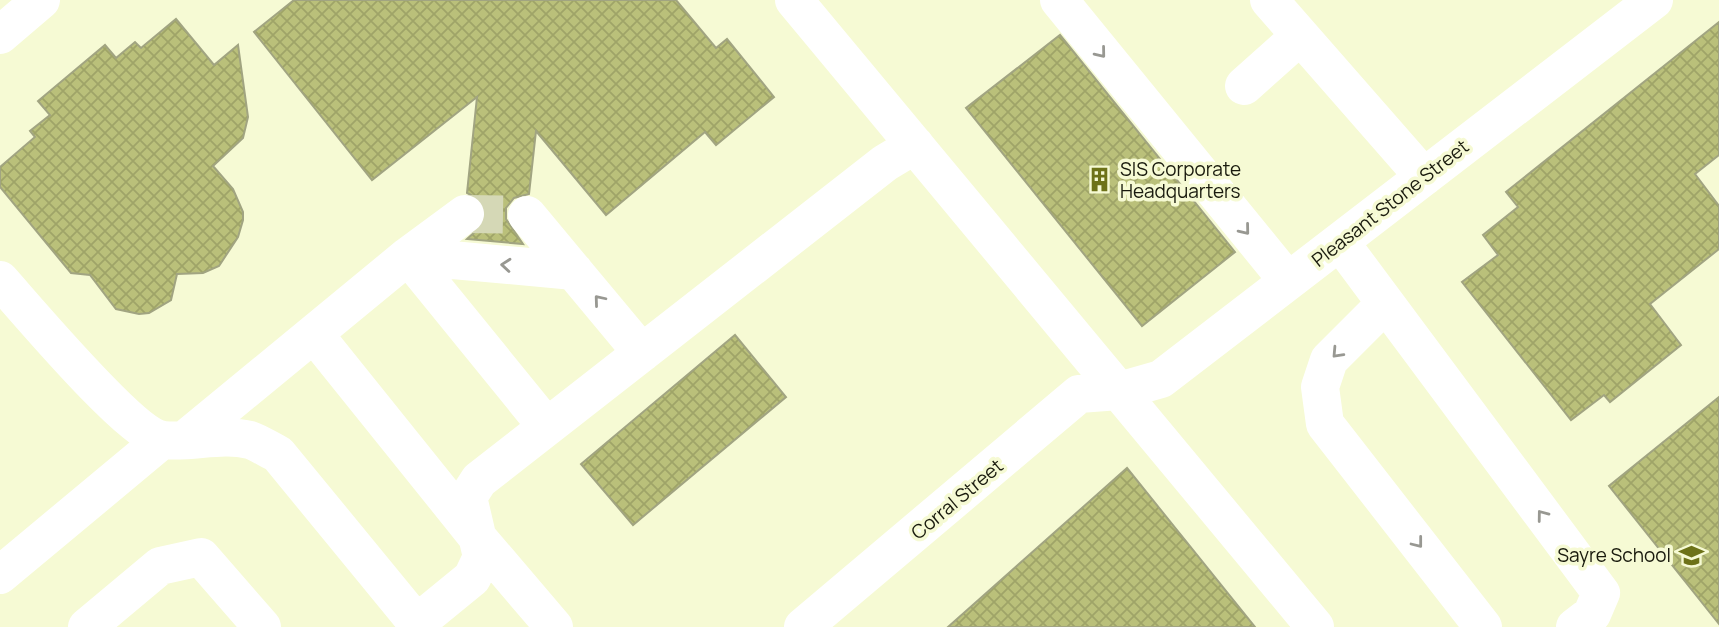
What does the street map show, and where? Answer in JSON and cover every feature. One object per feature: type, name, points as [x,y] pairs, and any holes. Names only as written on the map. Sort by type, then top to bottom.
[{"type":"street","points":[[794,0],[1315,627]]},
{"type":"street","points":[[1059,0],[1288,281]]},
{"type":"street","points":[[1269,0],[1424,177]]},
{"type":"street","name":"Pleasant Stone Street","points":[[1119,391],[1161,379],[1424,177],[1634,6]]},
{"type":"street","points":[[1244,86],[1300,36]]},
{"type":"street","points":[[0,281],[117,406],[142,428],[174,439],[249,440],[278,454],[418,625],[471,578],[482,557],[468,497],[479,480],[885,163],[915,145]]},
{"type":"street","points":[[0,575],[314,334],[408,256],[465,214]]},
{"type":"street","points":[[527,215],[642,353]]},
{"type":"street","points":[[1340,242],[1601,593],[1592,614],[1574,627]]},
{"type":"street","points":[[408,256],[574,271]]},
{"type":"street","points":[[408,256],[547,427]]},
{"type":"street","points":[[1385,304],[1329,360],[1320,387],[1325,424],[1483,627]]},
{"type":"street","points":[[314,334],[478,538],[554,627]]},
{"type":"street","name":"Corral Street","points":[[803,627],[1079,394],[1119,391]]},
{"type":"street","points":[[87,627],[160,566],[201,557],[262,627]]},
{"type":"building","points":[[294,0],[676,0],[716,48],[727,39],[774,97],[716,145],[705,132],[606,215],[536,131],[529,194],[514,198],[506,208],[506,219],[523,244],[467,239],[485,223],[487,212],[482,201],[467,193],[477,97],[372,180],[254,32]]},
{"type":"building","points":[[176,19],[214,65],[238,45],[248,117],[243,138],[213,166],[233,189],[243,212],[243,220],[238,237],[219,266],[203,273],[177,274],[171,300],[149,313],[139,314],[116,309],[90,275],[71,273],[0,187],[0,167],[35,137],[30,131],[50,115],[38,101],[105,45],[116,58],[135,42],[141,48]]},
{"type":"building","points":[[1719,22],[1719,155],[1695,174],[1719,206],[1719,249],[1650,304],[1681,345],[1610,402],[1604,395],[1571,420],[1462,282],[1498,255],[1483,235],[1518,207],[1506,192]]},
{"type":"building","name":"SIS Corporate Headquarters","points":[[1060,35],[1235,252],[1142,326],[966,108]]},
{"type":"building","points":[[735,335],[786,397],[633,525],[581,464]]},
{"type":"building","name":"Sayre School","points":[[1719,397],[1719,624],[1609,486]]},
{"type":"building","points":[[1127,468],[1255,627],[948,627]]},
{"type":"tunnel","points":[[465,214],[527,215]]},
{"type":"place","name":"SIS Corporate Headquarters","points":[[1100,180]]},
{"type":"place","name":"Sayre School","points":[[1691,555]]}]
